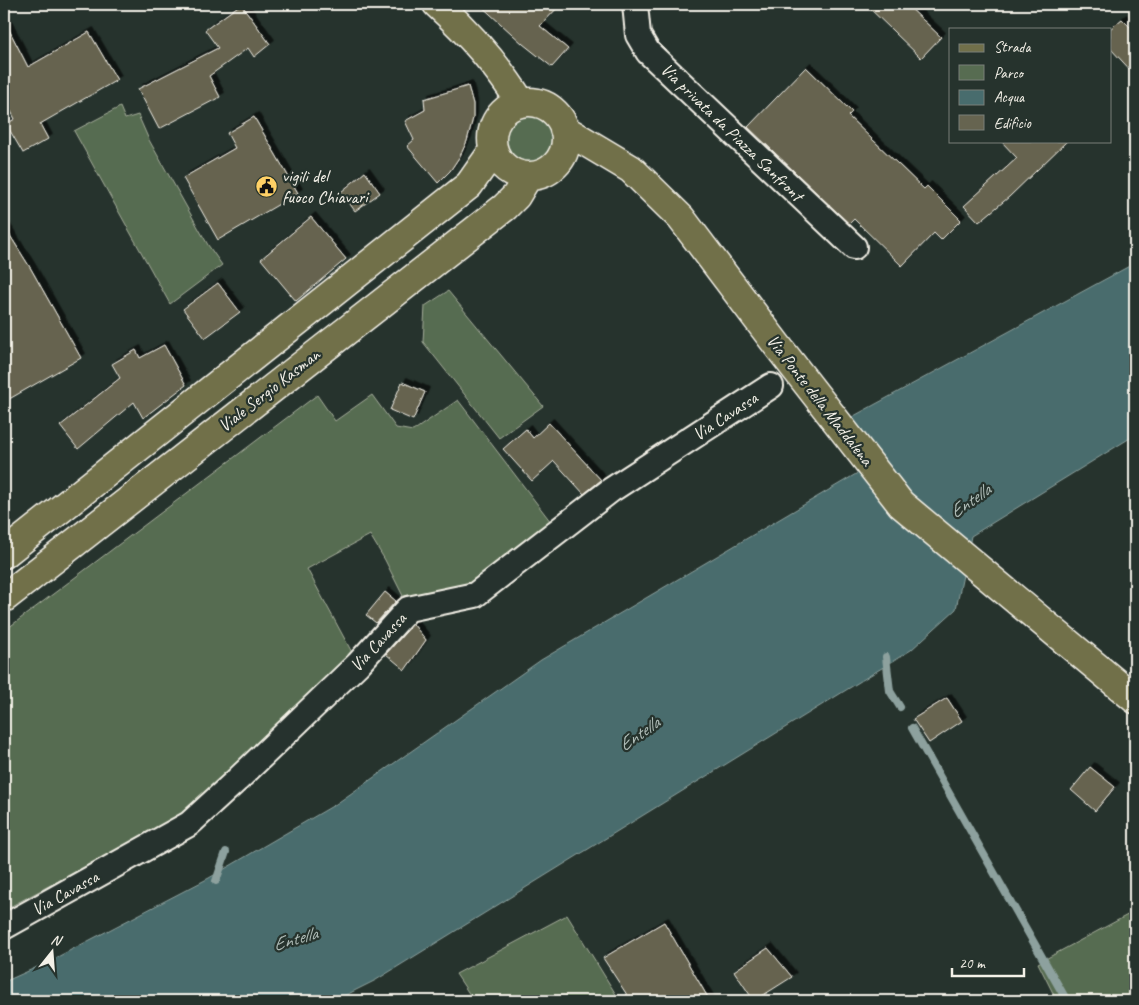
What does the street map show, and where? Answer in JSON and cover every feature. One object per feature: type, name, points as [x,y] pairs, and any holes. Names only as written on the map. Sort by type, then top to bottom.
[{"type":"main road","points":[[437,4],[462,26],[511,86],[521,103]]},
{"type":"main road","points":[[532,102],[543,105],[560,119],[564,129],[566,140],[564,152],[550,170],[539,175],[516,175],[498,161],[493,151],[491,138],[493,126],[500,115],[510,107],[521,103],[532,102]]},
{"type":"main road","name":"Via Ponte della Maddalena","points":[[564,129],[631,169],[681,218],[786,357],[901,504],[1135,699]]},
{"type":"main road","name":"Viale Sergio Kasman","points":[[4,554],[470,185],[493,151]]},
{"type":"main road","name":"Viale Sergio Kasman","points":[[4,598],[504,207],[516,196],[528,176]]},
{"type":"street","name":"Via privata da Piazza Sanfront","points":[[635,4],[638,35],[648,52],[854,247]]},
{"type":"street","name":"Via Cavassa","points":[[4,927],[189,824],[238,780],[358,664],[408,609],[475,595],[611,490],[771,386]]},
{"type":"green space","points":[[120,107],[125,119],[138,115],[149,140],[208,245],[222,265],[170,304],[74,131]]},
{"type":"green space","points":[[529,115],[543,119],[550,126],[554,140],[550,154],[543,161],[529,165],[515,161],[508,154],[504,140],[508,126],[515,119]]},
{"type":"green space","points":[[448,291],[543,406],[499,438],[423,342],[425,306]]},
{"type":"green space","points":[[317,395],[335,421],[372,395],[396,428],[413,431],[458,400],[554,526],[462,592],[405,600],[370,535],[307,569],[355,658],[179,816],[4,910],[4,631]]},
{"type":"green space","points":[[1135,911],[1135,1001],[1057,1001],[1038,963]]},
{"type":"green space","points":[[567,915],[620,1001],[474,1001],[456,974]]},
{"type":"water","name":"Entella","points":[[1135,263],[1135,435],[971,536],[956,609],[911,650],[376,980],[334,1001],[4,1001],[4,982],[44,964],[209,878],[336,804],[541,660],[878,461],[852,417]]},
{"type":"building","points":[[241,4],[270,44],[254,57],[248,48],[209,76],[220,97],[159,129],[138,89],[218,48],[205,30]]},
{"type":"building","points":[[479,4],[561,4],[540,26],[568,49],[552,67],[523,44]]},
{"type":"building","points":[[865,4],[906,4],[941,37],[921,58]]},
{"type":"building","points":[[1122,19],[1135,32],[1135,75],[1112,50],[1111,28]]},
{"type":"building","points":[[4,20],[28,67],[89,32],[117,80],[40,124],[48,139],[23,153],[6,124],[15,119],[4,98]]},
{"type":"building","points":[[806,67],[852,112],[848,116],[924,189],[927,186],[961,220],[941,240],[934,233],[902,266],[854,219],[849,224],[748,127]]},
{"type":"building","points":[[468,86],[473,104],[473,118],[467,141],[450,171],[438,183],[407,146],[414,140],[405,121],[425,110],[424,99]]},
{"type":"building","name":"vigili del fuoco Chiavari","points":[[254,117],[298,193],[218,240],[183,178],[235,148],[227,133]]},
{"type":"building","points":[[1002,142],[1066,142],[1009,197],[979,222],[964,206],[1017,158]]},
{"type":"building","points":[[365,172],[380,193],[355,211],[341,192]]},
{"type":"building","points":[[311,217],[346,259],[296,301],[261,259]]},
{"type":"building","points":[[4,226],[31,269],[81,358],[4,402]]},
{"type":"building","points":[[218,283],[240,312],[205,338],[183,309]]},
{"type":"building","points":[[164,345],[186,385],[143,418],[134,402],[78,449],[60,426],[120,378],[112,364],[136,350],[140,358]]},
{"type":"building","points":[[402,382],[425,392],[413,420],[390,410]]},
{"type":"building","points":[[549,423],[601,480],[584,494],[554,461],[532,481],[503,449],[526,429],[533,438]]},
{"type":"building","points":[[385,592],[396,601],[376,623],[366,615]]},
{"type":"building","points":[[413,624],[426,640],[405,670],[386,654]]},
{"type":"building","points":[[947,698],[962,721],[929,743],[913,719]]},
{"type":"building","points":[[1090,767],[1115,787],[1095,811],[1071,790]]},
{"type":"building","points":[[664,922],[710,1001],[631,1001],[603,958]]},
{"type":"building","points":[[768,948],[792,977],[754,1001],[734,971]]},
{"type":"waterway","points":[[886,657],[890,691],[900,707]]},
{"type":"waterway","points":[[912,728],[1067,1001]]},
{"type":"waterway","points":[[216,881],[226,852]]},
{"type":"place","name":"vigili del fuoco Chiavari","points":[[266,186]]}]
